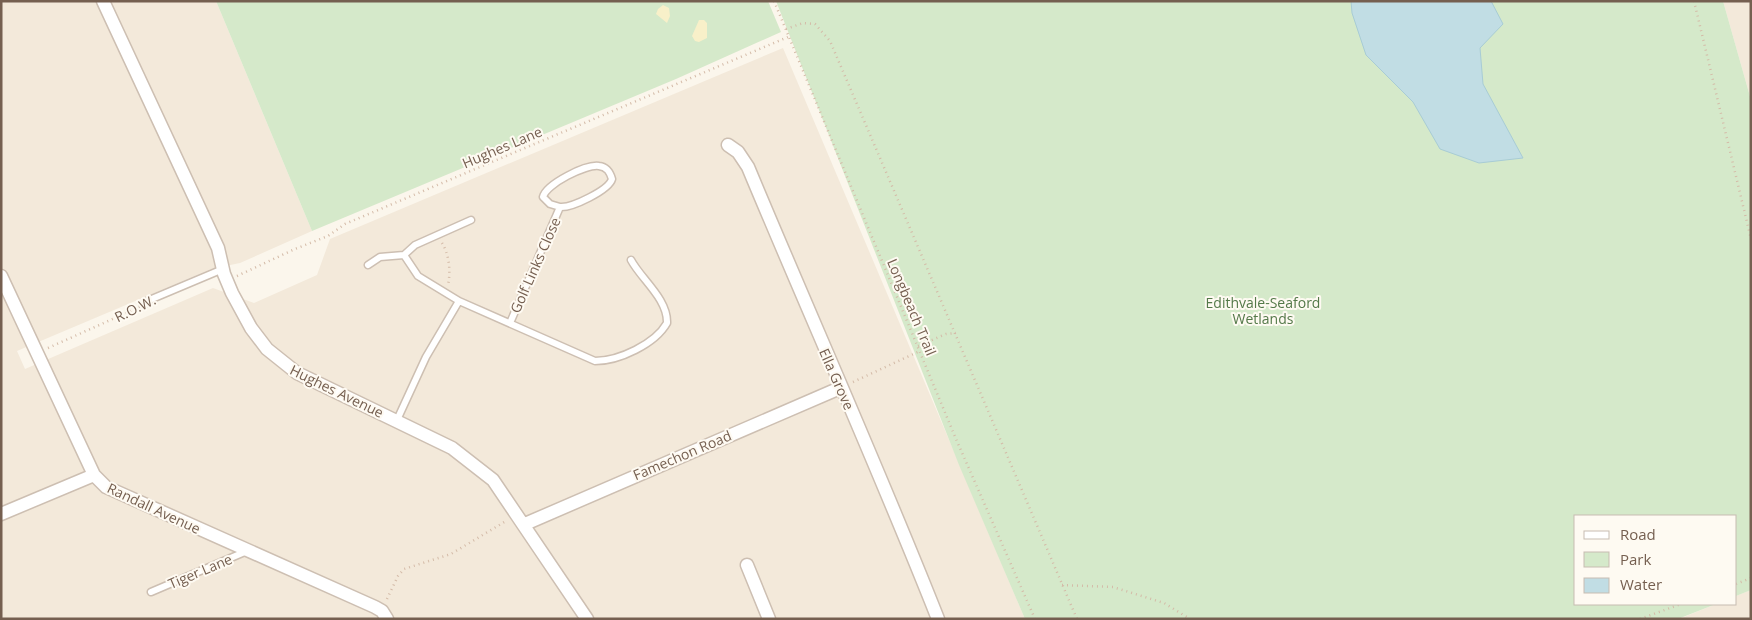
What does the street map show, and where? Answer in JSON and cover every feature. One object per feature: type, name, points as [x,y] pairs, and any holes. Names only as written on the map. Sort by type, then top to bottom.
[{"type":"street","name":"Hughes Avenue","points":[[103,1],[218,248],[224,274],[251,328],[267,349],[277,359],[297,373],[452,448],[493,480],[587,619]]},
{"type":"street","name":"Ella Grove","points":[[728,145],[738,152],[748,167],[840,388],[865,439],[938,619]]},
{"type":"street","name":"Randall Avenue","points":[[1,276],[94,475],[106,487],[375,607],[387,619]]},
{"type":"street","name":"Famechon Road","points":[[521,519],[840,388]]},
{"type":"street","points":[[1,514],[94,475]]},
{"type":"street","points":[[747,565],[769,619]]},
{"type":"lane","name":"Golf Links Close","points":[[593,166],[601,166],[609,172],[612,181],[608,187],[579,203],[560,207],[550,204],[544,197],[545,193],[554,183],[593,166]]},
{"type":"lane","name":"Golf Links Close","points":[[510,323],[560,207]]},
{"type":"lane","points":[[368,265],[384,256],[404,255],[415,245],[471,220]]},
{"type":"lane","name":"Golf Links Close","points":[[404,255],[418,276],[459,301],[595,361],[608,360],[638,347],[659,334],[667,319],[654,292],[631,260]]},
{"type":"lane","name":"R.O.W.","points":[[143,306],[147,301],[224,274]]},
{"type":"lane","points":[[397,420],[426,357],[459,301]]},
{"type":"lane","name":"Tiger Lane","points":[[151,592],[248,550]]},
{"type":"path","name":"Longbeach Trail","points":[[774,1],[920,351],[1035,619]]},
{"type":"path","points":[[1694,1],[1751,240]]},
{"type":"path","points":[[786,29],[803,23],[816,24],[830,41],[1077,619]]},
{"type":"path","name":"Hughes Lane","points":[[224,274],[248,273],[295,249],[328,236],[336,229],[352,221],[789,37]]},
{"type":"path","points":[[437,235],[447,252],[449,278],[444,292]]},
{"type":"path","name":"R.O.W.","points":[[48,348],[143,306]]},
{"type":"path","points":[[918,346],[946,334],[956,333]]},
{"type":"path","points":[[840,388],[920,351]]},
{"type":"path","points":[[388,599],[398,576],[404,569],[451,554],[521,519]]},
{"type":"path","points":[[1737,584],[1751,578]]},
{"type":"path","points":[[1062,584],[1113,587],[1164,603],[1190,619]]},
{"type":"path","points":[[1640,619],[1678,605]]},
{"type":"shaded area","points":[[1,1],[216,1],[312,231],[240,263],[211,269],[17,351],[25,369],[213,288],[254,303],[317,275],[330,239],[783,48],[1025,619],[1,619]]},
{"type":"shaded area","points":[[1723,1],[1751,1],[1751,100]]},
{"type":"shaded area","points":[[1751,590],[1751,619],[1679,619],[1714,605],[1737,605],[1737,596]]},
{"type":"green space","points":[[216,1],[768,1],[781,32],[676,79],[312,231]]},
{"type":"green space","name":"Edithvale-Seaford Wetlands","points":[[776,1],[1723,1],[1751,100],[1751,590],[1737,596],[1737,515],[1574,515],[1574,605],[1713,605],[1678,619],[1025,619],[959,465]]},
{"type":"sand","points":[[663,5],[669,8],[670,16],[667,23],[656,14]]},
{"type":"sand","points":[[699,20],[704,20],[707,23],[707,38],[699,42],[695,41],[692,36]]},
{"type":"water","points":[[1351,1],[1491,1],[1503,24],[1480,48],[1483,84],[1523,158],[1479,163],[1440,149],[1413,102],[1366,55],[1352,13]]}]
